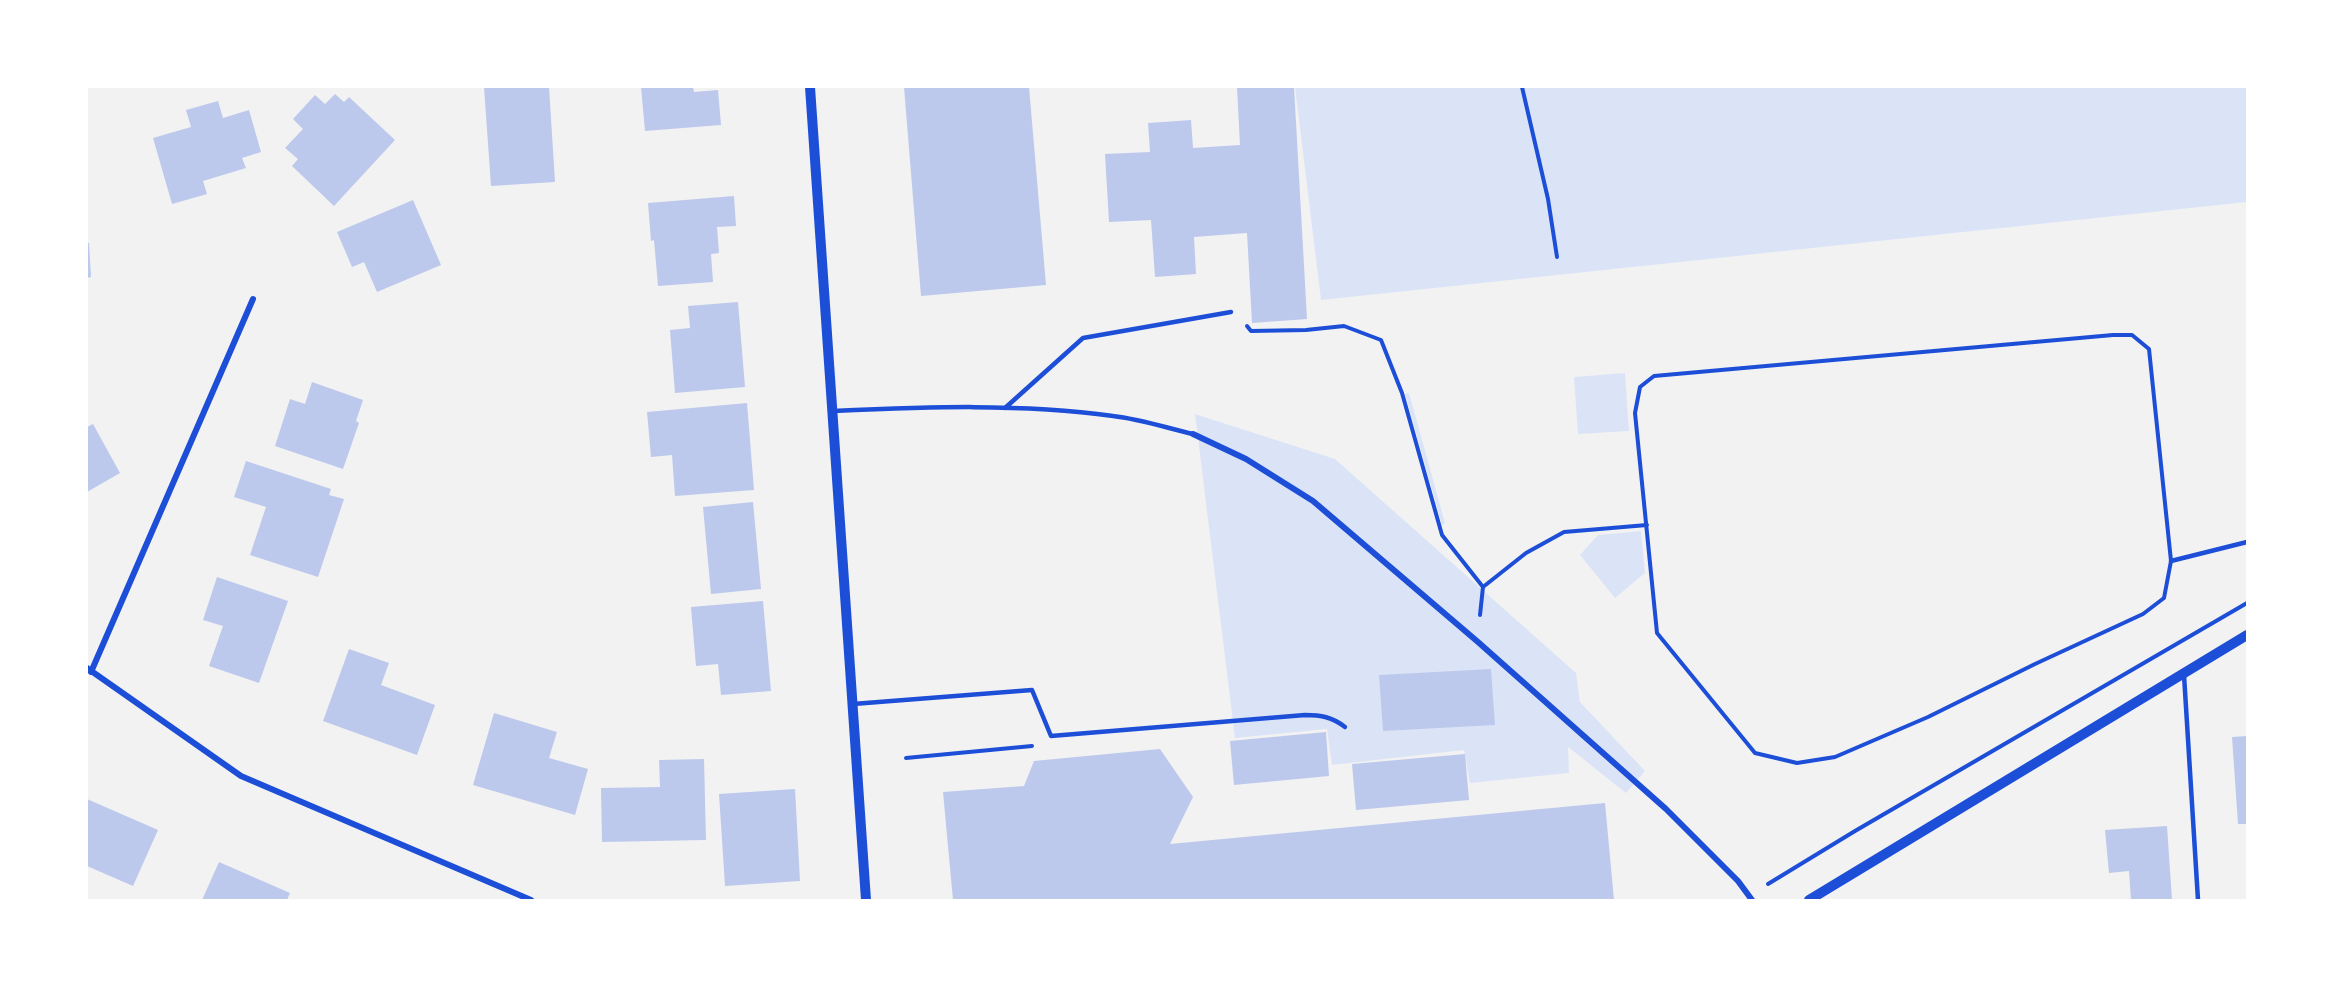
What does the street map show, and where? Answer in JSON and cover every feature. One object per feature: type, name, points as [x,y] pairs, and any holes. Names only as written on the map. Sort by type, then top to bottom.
[{"type":"street","points":[[810,87],[866,900]]},
{"type":"street","points":[[253,298],[89,670],[241,776],[531,900]]},
{"type":"street","points":[[1193,434],[1246,459],[1313,501],[1478,642],[1666,809],[1738,880],[1751,898]]},
{"type":"street","points":[[1809,900],[2247,635]]},
{"type":"lane","points":[[1005,408],[1083,338],[1231,312]]},
{"type":"lane","points":[[832,411],[909,407],[1052,409],[1116,416],[1193,434]]},
{"type":"lane","points":[[2170,561],[2247,542]]},
{"type":"lane","points":[[2184,672],[2198,900]]},
{"type":"lane","points":[[853,704],[1032,690],[1051,736],[1305,715],[1322,715],[1335,719],[1345,727]]},
{"type":"path","points":[[1521,87],[1548,199],[1557,257]]},
{"type":"path","points":[[1231,312],[1251,331],[1306,330],[1344,326],[1381,340],[1402,393],[1442,535],[1483,587],[1526,553],[1563,532],[1647,525]]},
{"type":"path","points":[[2113,334],[2132,335],[2149,349],[2170,561],[2164,598],[2143,614],[1928,717],[1835,757],[1797,763],[1755,753],[1657,633],[1647,525],[1635,413],[1640,387],[1654,376],[2113,334]]},
{"type":"path","points":[[1751,898],[1855,831],[2247,603]]},
{"type":"path","points":[[906,759],[1038,746],[1051,736]]},
{"type":"shaded area","points":[[1295,87],[2247,87],[2247,202],[1321,300]]},
{"type":"shaded area","points":[[1625,373],[1629,431],[1578,434],[1574,377]]},
{"type":"shaded area","points":[[1409,393],[1445,523],[1442,525],[1405,394]]},
{"type":"shaded area","points":[[1195,414],[1335,459],[1576,673],[1580,702],[1645,771],[1626,793],[1568,747],[1569,773],[1470,783],[1464,750],[1332,765],[1327,729],[1235,738]]},
{"type":"shaded area","points":[[1641,531],[1645,573],[1615,598],[1580,555],[1598,535]]},
{"type":"building","points":[[484,87],[549,87],[555,182],[491,186]]},
{"type":"building","points":[[641,87],[693,87],[694,92],[718,90],[721,125],[645,131]]},
{"type":"building","points":[[904,87],[1029,87],[1046,285],[921,296]]},
{"type":"building","points":[[1237,87],[1294,87],[1307,319],[1252,323],[1247,233],[1194,237],[1196,274],[1155,277],[1151,220],[1109,222],[1105,154],[1150,152],[1148,123],[1191,120],[1193,148],[1240,145]]},
{"type":"building","points":[[335,94],[344,102],[349,97],[395,140],[334,206],[292,166],[298,159],[285,148],[303,129],[293,119],[315,95],[325,104]]},
{"type":"building","points":[[218,101],[223,118],[249,110],[261,152],[242,158],[246,168],[203,181],[207,194],[172,204],[153,138],[191,127],[186,110]]},
{"type":"building","points":[[734,196],[736,226],[717,227],[719,253],[711,254],[713,282],[658,286],[648,203]]},
{"type":"building","points":[[413,200],[441,265],[377,292],[364,262],[352,267],[337,232]]},
{"type":"building","points":[[87,243],[89,243],[91,277],[87,278]]},
{"type":"building","points":[[738,302],[745,387],[675,393],[670,330],[690,328],[688,306]]},
{"type":"building","points":[[312,382],[363,400],[356,421],[359,423],[343,469],[275,446],[290,399],[305,404]]},
{"type":"building","points":[[747,403],[754,490],[675,496],[672,455],[651,457],[647,412]]},
{"type":"building","points":[[93,424],[120,473],[87,492],[87,427]]},
{"type":"building","points":[[246,461],[331,489],[329,495],[344,499],[318,577],[250,555],[266,507],[234,497]]},
{"type":"building","points":[[753,502],[761,589],[711,594],[703,507]]},
{"type":"building","points":[[217,577],[288,601],[259,683],[209,666],[223,626],[203,620]]},
{"type":"building","points":[[763,601],[771,691],[721,695],[718,664],[696,666],[691,607]]},
{"type":"building","points":[[349,649],[389,663],[381,685],[435,705],[417,755],[323,721]]},
{"type":"building","points":[[1491,669],[1495,725],[1383,731],[1379,675]]},
{"type":"building","points":[[494,713],[557,732],[549,758],[588,769],[575,815],[473,785]]},
{"type":"building","points":[[1326,732],[1329,776],[1234,785],[1230,741]]},
{"type":"building","points":[[2247,736],[2247,824],[2238,824],[2232,737]]},
{"type":"building","points":[[1160,749],[1193,797],[1170,844],[1605,803],[1614,900],[953,900],[943,792],[1024,786],[1034,761]]},
{"type":"building","points":[[1465,754],[1469,800],[1356,810],[1352,764]]},
{"type":"building","points":[[704,759],[706,840],[602,842],[601,788],[660,787],[659,760]]},
{"type":"building","points":[[795,789],[800,881],[725,886],[719,794]]},
{"type":"building","points":[[87,799],[158,830],[133,886],[87,866]]},
{"type":"building","points":[[2167,826],[2172,900],[2131,900],[2129,871],[2109,873],[2105,830]]},
{"type":"building","points":[[219,862],[290,893],[287,900],[202,900]]}]
